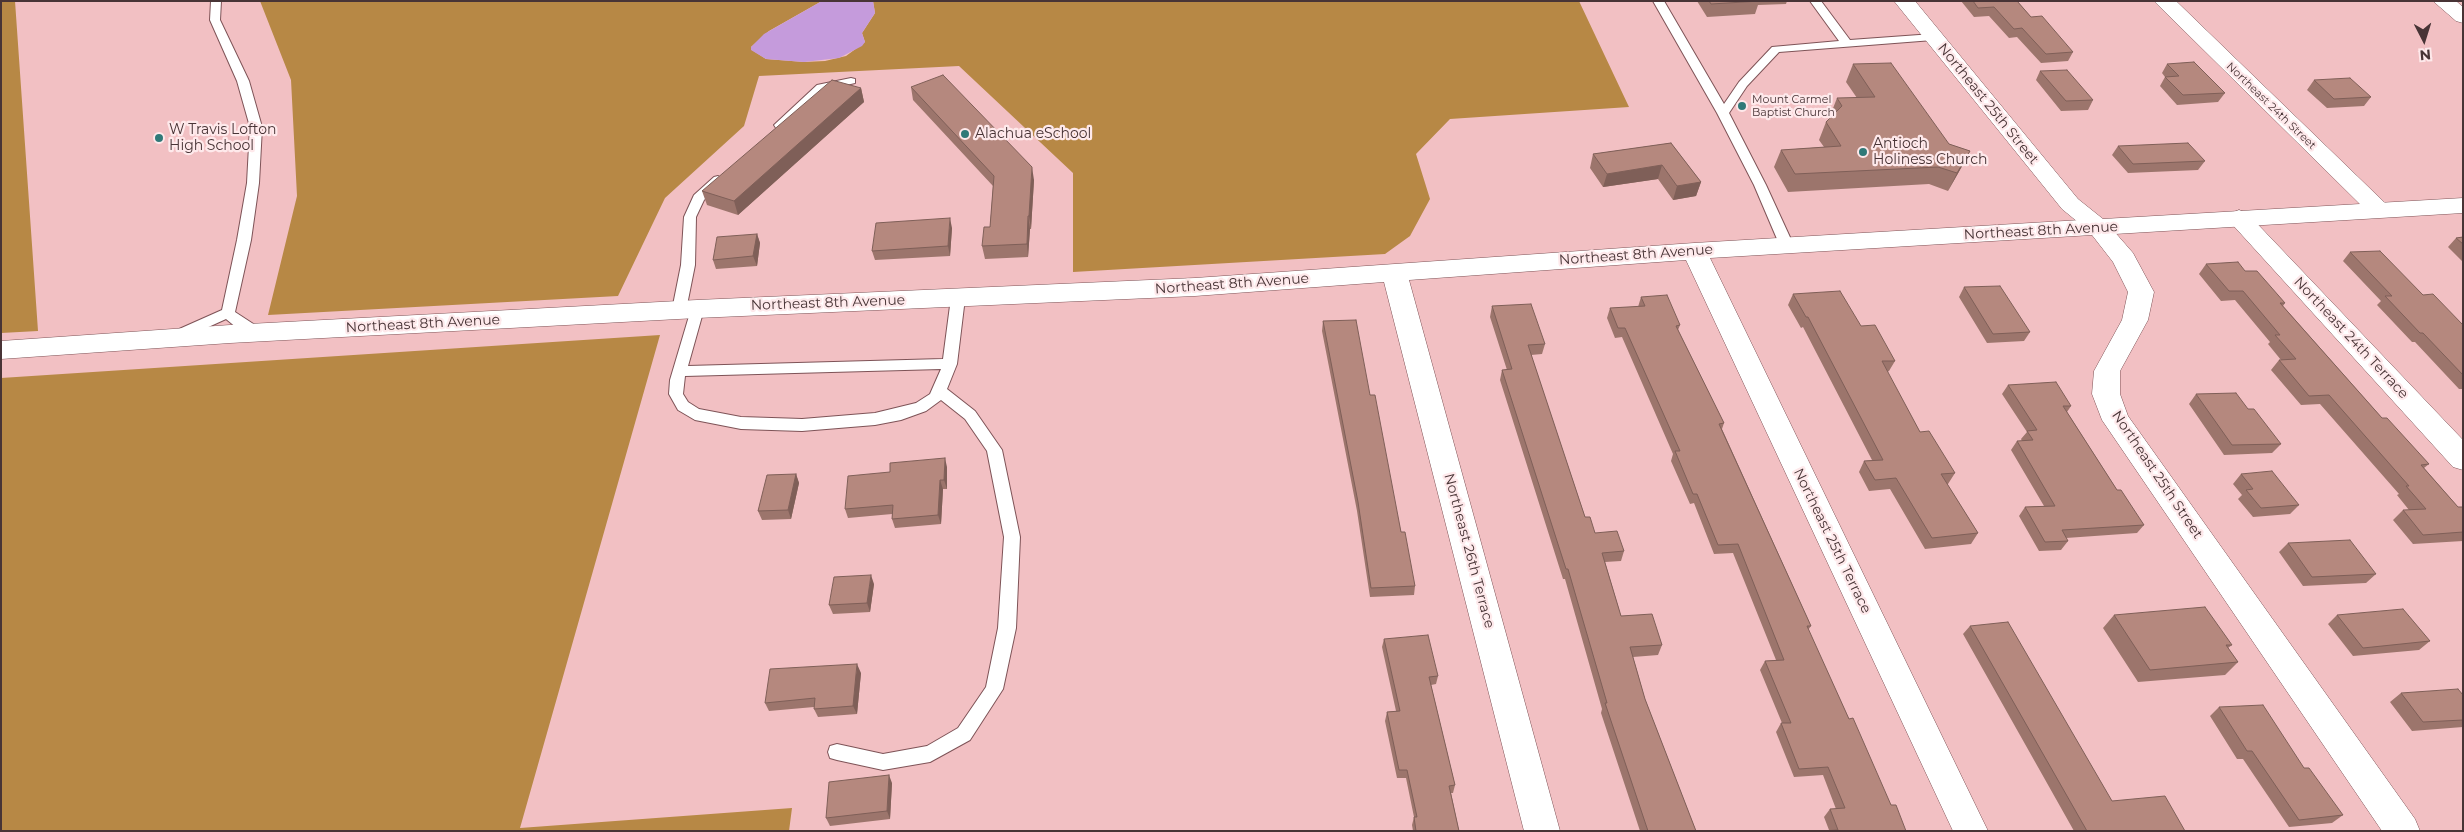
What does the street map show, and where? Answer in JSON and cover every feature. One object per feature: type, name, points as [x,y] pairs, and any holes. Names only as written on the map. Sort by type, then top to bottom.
[{"type":"street","name":"Northeast 25th Street","points":[[1904,1],[2070,204],[2098,227],[2124,259],[2141,292],[2135,320],[2107,371],[2106,394],[2116,420],[2403,831]]},
{"type":"street","name":"Northeast 24th Street","points":[[2164,1],[2378,209]]},
{"type":"street","points":[[2443,1],[2463,17]]},
{"type":"street","name":"Northeast 8th Avenue","points":[[1,350],[169,338],[688,309],[1194,287],[1694,251],[2463,205]]},
{"type":"street","name":"Northeast 24th Terrace","points":[[2239,218],[2463,459]]},
{"type":"street","name":"Northeast 25th Terrace","points":[[1694,251],[1971,831]]},
{"type":"street","name":"Northeast 26th Terrace","points":[[1394,272],[1542,831]]},
{"type":"lane","points":[[216,1],[215,20],[242,81],[256,127],[253,183],[228,313]]},
{"type":"lane","points":[[1658,1],[1723,112],[1760,185],[1787,246]]},
{"type":"lane","points":[[1815,1],[1846,43]]},
{"type":"lane","points":[[1723,112],[1743,84],[1776,49],[1933,37]]},
{"type":"lane","points":[[774,131],[822,87],[851,81]]},
{"type":"lane","points":[[726,173],[699,198],[690,217],[688,309],[676,394],[683,406],[695,414],[741,424],[768,426],[842,423],[884,417],[921,407],[935,398],[944,382],[950,364],[958,298]]},
{"type":"lane","points":[[228,313],[242,325],[256,333]]},
{"type":"lane","points":[[169,338],[228,313]]},
{"type":"lane","points":[[680,371],[950,364]]},
{"type":"lane","points":[[837,752],[883,762],[930,754],[964,734],[994,689],[1007,628],[1012,537],[1007,507],[994,450],[970,415],[939,392]]},
{"type":"shaded area","points":[[1,1],[15,1],[38,331],[1,333]]},
{"type":"shaded area","points":[[260,1],[822,1],[769,31],[751,47],[752,50],[766,59],[804,62],[825,61],[846,56],[865,42],[862,33],[875,13],[873,1],[1579,1],[1629,107],[1450,119],[1416,154],[1430,199],[1410,236],[1385,254],[1073,272],[1073,173],[959,66],[759,76],[744,126],[665,198],[618,296],[268,315],[297,196],[291,80]]},
{"type":"shaded area","points":[[822,1],[873,1],[875,13],[862,33],[865,42],[862,46],[839,58],[804,62],[766,59],[751,50],[751,47],[764,34]]},
{"type":"shaded area","points":[[660,335],[520,828],[792,808],[789,831],[1,831],[1,378]]},
{"type":"building","points":[[1709,1],[1760,1],[1711,4]]},
{"type":"building","points":[[1973,1],[2017,1],[2031,17],[2042,16],[2073,52],[2046,54],[2022,28],[2014,29],[1994,7],[1978,8]]},
{"type":"building","points":[[2194,62],[2225,93],[2183,95],[2165,77],[2179,76],[2167,64]]},
{"type":"building","points":[[1891,63],[1949,144],[1970,151],[1957,173],[1938,167],[1795,174],[1781,150],[1841,146],[1826,122],[1842,106],[1837,98],[1875,97],[1853,64]]},
{"type":"building","points":[[2067,70],[2093,100],[2066,101],[2040,71]]},
{"type":"building","points":[[943,75],[1032,167],[1027,244],[982,246],[984,227],[990,227],[994,176],[911,87]]},
{"type":"building","points":[[2350,78],[2371,97],[2334,99],[2314,80]]},
{"type":"building","points":[[832,80],[861,88],[734,201],[702,191]]},
{"type":"building","points":[[1671,143],[1701,182],[1677,186],[1662,165],[1607,174],[1593,154]]},
{"type":"building","points":[[2188,143],[2205,161],[2133,164],[2118,146]]},
{"type":"building","points":[[950,218],[948,246],[872,251],[876,223]]},
{"type":"building","points":[[757,234],[753,256],[713,260],[717,237]]},
{"type":"building","points":[[2463,237],[2463,244],[2456,238]]},
{"type":"building","points":[[2380,251],[2423,295],[2433,294],[2463,325],[2463,375],[2385,296],[2392,296],[2350,252]]},
{"type":"building","points":[[2238,262],[2245,271],[2257,271],[2285,303],[2280,303],[2382,418],[2387,418],[2429,464],[2421,465],[2458,507],[2463,507],[2463,532],[2423,535],[2403,510],[2426,509],[2406,486],[2409,486],[2329,395],[2309,396],[2279,360],[2296,359],[2275,335],[2280,335],[2243,291],[2229,291],[2206,264]]},
{"type":"building","points":[[2000,286],[2030,332],[1993,334],[1964,287]]},
{"type":"building","points":[[1840,291],[1861,326],[1875,325],[1895,361],[1882,361],[1920,432],[1929,431],[1955,473],[1941,474],[1978,533],[1932,538],[1896,478],[1875,480],[1864,461],[1883,460],[1808,317],[1806,317],[1793,294]]},
{"type":"building","points":[[1667,295],[1680,325],[1676,326],[1724,423],[1719,424],[1811,626],[1807,626],[1849,719],[1853,718],[1891,805],[1896,805],[1906,831],[1821,831],[1838,830],[1830,809],[1845,808],[1828,767],[1799,769],[1781,723],[1791,723],[1765,661],[1784,660],[1738,544],[1718,545],[1697,494],[1693,494],[1675,451],[1680,451],[1625,328],[1618,328],[1610,308],[1645,306],[1641,297]]},
{"type":"building","points":[[1531,304],[1545,344],[1528,345],[1585,517],[1590,517],[1595,533],[1617,531],[1624,551],[1602,553],[1621,616],[1652,614],[1662,645],[1630,647],[1645,699],[1696,831],[1648,831],[1605,703],[1607,703],[1568,569],[1566,569],[1502,370],[1512,369],[1492,306]]},
{"type":"building","points":[[1356,320],[1370,395],[1375,395],[1401,532],[1405,532],[1415,586],[1371,588],[1358,502],[1323,321]]},
{"type":"building","points":[[2056,382],[2071,406],[2063,406],[2117,490],[2121,490],[2144,525],[2062,530],[2068,541],[2045,542],[2025,507],[2055,506],[2017,441],[2033,440],[2027,431],[2037,430],[2008,385]]},
{"type":"building","points":[[2236,393],[2248,409],[2254,409],[2281,444],[2232,445],[2196,394]]},
{"type":"building","points":[[945,458],[944,480],[940,480],[938,515],[892,519],[893,505],[845,509],[848,476],[890,472],[890,463]]},
{"type":"building","points":[[2272,471],[2299,505],[2261,508],[2246,490],[2253,489],[2241,474]]},
{"type":"building","points":[[796,474],[788,510],[758,511],[767,475]]},
{"type":"building","points":[[2350,540],[2376,574],[2312,577],[2288,543]]},
{"type":"building","points":[[871,575],[867,603],[829,605],[834,577]]},
{"type":"building","points":[[2205,607],[2232,645],[2226,645],[2238,662],[2150,670],[2114,615]]},
{"type":"building","points":[[2403,609],[2430,641],[2363,648],[2337,615]]},
{"type":"building","points":[[2008,622],[2112,801],[2165,796],[2185,831],[2087,831],[1970,626]]},
{"type":"building","points":[[1428,635],[1438,676],[1429,677],[1455,785],[1449,786],[1459,831],[1416,831],[1414,817],[1417,817],[1407,770],[1399,770],[1387,712],[1400,711],[1384,639]]},
{"type":"building","points":[[857,664],[853,706],[814,709],[815,698],[765,703],[770,669]]},
{"type":"building","points":[[2458,689],[2463,695],[2463,720],[2423,722],[2401,693]]},
{"type":"building","points":[[2263,705],[2304,768],[2309,768],[2343,815],[2299,820],[2252,751],[2247,751],[2219,707]]},
{"type":"building","points":[[889,775],[887,811],[826,818],[829,782]]},
{"type":"place","name":"Mount Carmel Baptist Church","points":[[1742,106]]},
{"type":"place","name":"Alachua eSchool","points":[[965,134]]},
{"type":"place","name":"W Travis Lofton High School","points":[[159,138]]},
{"type":"place","name":"Antioch Holiness Church","points":[[1863,152]]}]
